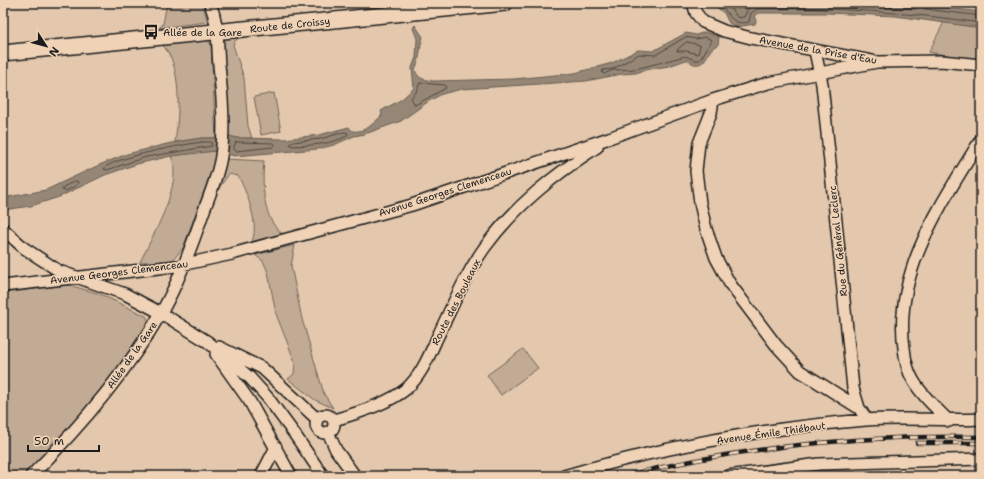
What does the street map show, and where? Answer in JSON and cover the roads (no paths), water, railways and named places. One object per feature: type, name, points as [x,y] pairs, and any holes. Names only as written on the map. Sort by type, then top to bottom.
[{"type":"main road","name":"Route de Croissy","points":[[3,53],[505,3]]},
{"type":"street","name":"Allée de la Gare","points":[[31,476],[85,419],[128,363],[161,313],[184,265],[215,180],[221,156],[221,80],[216,20],[210,3]]},
{"type":"street","name":"Avenue de la Prise d'Eau","points":[[693,3],[700,18],[713,27],[750,38],[833,55],[877,62],[941,61],[981,65]]},
{"type":"street","name":"Rue du Général Leclerc","points":[[815,51],[822,84],[853,388],[859,408]]},
{"type":"street","points":[[832,70],[834,62],[833,55]]},
{"type":"street","name":"Avenue Georges Clemenceau","points":[[3,286],[184,265],[287,240],[412,205],[609,138],[713,100],[768,83],[877,62]]},
{"type":"street","points":[[713,100],[699,143],[696,171],[700,203],[706,229],[716,258],[730,284],[750,312],[795,366],[800,371],[859,408],[867,420]]},
{"type":"street","name":"Route des Bouleaux","points":[[334,420],[390,399],[405,390],[426,362],[466,279],[478,259],[514,213],[554,176],[609,138]]},
{"type":"street","points":[[949,421],[922,394],[912,379],[906,363],[901,330],[903,300],[914,260],[941,207],[981,139]]},
{"type":"street","points":[[546,159],[554,176]]},
{"type":"street","points":[[3,229],[45,263],[71,277],[125,294],[161,313],[208,342],[249,360],[262,368],[318,419],[318,428],[322,432],[328,432],[334,426],[334,420],[330,416],[324,415],[318,419]]},
{"type":"street","points":[[208,342],[253,382],[293,432],[323,476]]},
{"type":"street","points":[[208,342],[244,394],[276,447],[291,476]]},
{"type":"street","points":[[244,394],[262,368]]},
{"type":"street","points":[[253,382],[272,377]]},
{"type":"street","name":"Avenue Émile Thiébaut","points":[[564,476],[602,465],[676,448],[754,434],[867,420],[949,421],[981,419]]},
{"type":"street","points":[[328,432],[336,450],[355,476]]},
{"type":"street","points":[[261,476],[276,447]]},
{"type":"street","points":[[728,476],[819,464],[981,459]]},
{"type":"water","points":[[711,3],[906,3],[981,12],[981,28],[895,16],[827,13],[758,13],[754,16],[756,21],[755,24],[736,27],[729,23],[724,13]]},
{"type":"water","points":[[415,25],[423,37],[415,69],[416,72],[422,78],[434,81],[514,79],[575,73],[612,63],[638,50],[653,51],[686,33],[696,35],[705,32],[719,37],[718,45],[711,50],[702,63],[699,64],[694,64],[686,60],[669,66],[636,73],[622,74],[586,81],[462,89],[442,94],[429,101],[401,121],[365,134],[354,136],[334,145],[318,149],[235,156],[225,154],[231,145],[225,140],[225,135],[237,138],[284,139],[319,135],[349,127],[352,131],[361,131],[368,127],[382,115],[381,111],[402,99],[414,88],[412,68],[416,57],[417,39],[413,28]]},
{"type":"water","points":[[202,138],[216,138],[216,151],[171,156],[137,164],[105,175],[59,197],[31,206],[3,210],[3,198],[46,190],[99,165],[127,154],[171,143]]},
{"type":"railway","points":[[624,476],[712,457],[801,445],[891,438],[981,437]]},
{"type":"railway","points":[[917,443],[981,443]]},
{"type":"place","name":"Allée de la Gare","points":[[151,32]]}]
